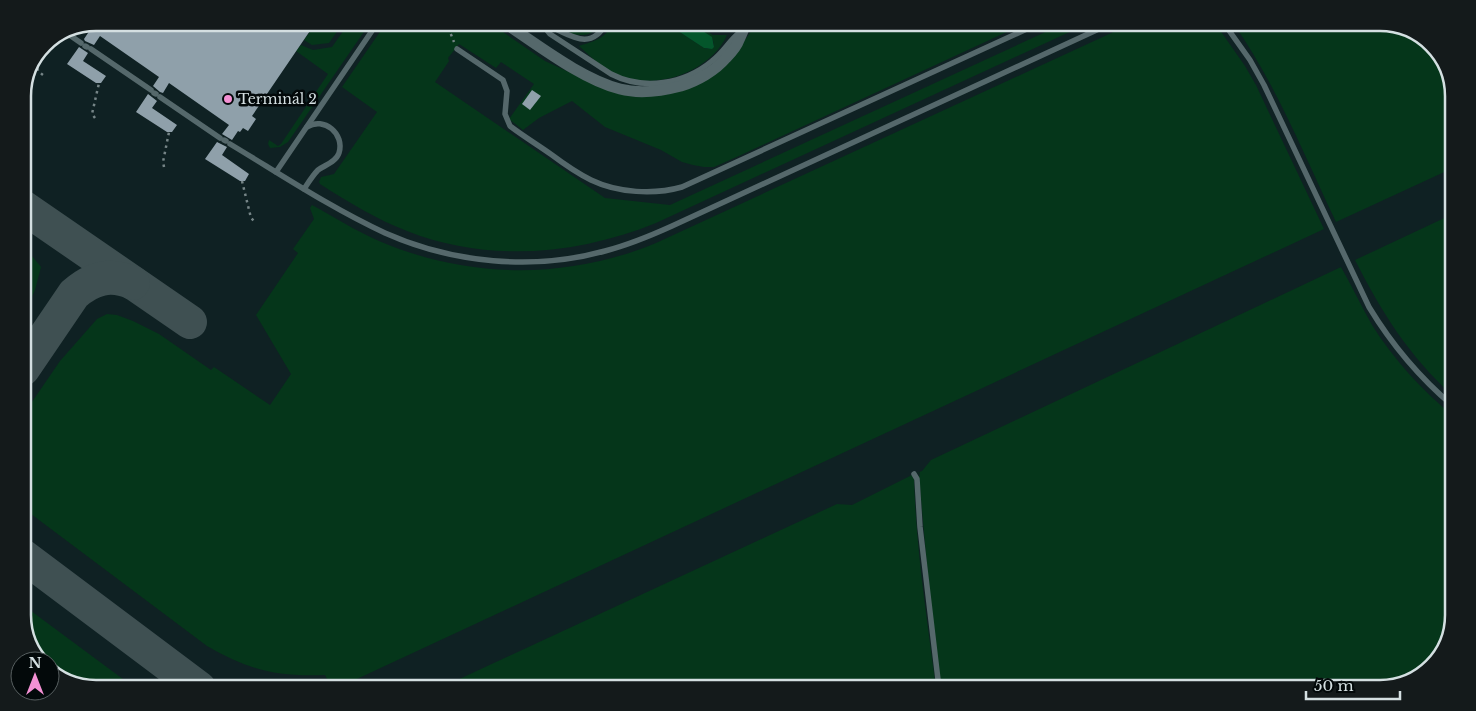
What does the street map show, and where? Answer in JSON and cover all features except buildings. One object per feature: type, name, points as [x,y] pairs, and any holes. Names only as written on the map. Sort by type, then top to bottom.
[{"type":"street","points":[[517,31],[579,71],[620,89],[645,91],[674,88],[705,75],[728,56],[739,41],[743,31]]},
{"type":"lane","points":[[276,172],[372,31]]},
{"type":"lane","points":[[548,31],[611,74],[628,81],[652,84],[675,80],[704,67],[720,54],[740,31]]},
{"type":"lane","points":[[561,31],[569,36],[583,39],[589,38],[601,31]]},
{"type":"lane","points":[[457,49],[503,80],[507,91],[505,114],[510,126],[520,134],[593,181],[621,189],[661,191],[682,187],[1022,31]]},
{"type":"lane","points":[[71,36],[225,141],[304,189],[385,233],[452,254],[486,260],[524,262],[564,259],[636,241],[1094,31]]},
{"type":"lane","points":[[1229,31],[1250,60],[1264,85],[1369,307],[1407,361],[1445,397]]},
{"type":"lane","points":[[304,130],[312,124],[324,124],[336,132],[340,144],[338,157],[318,170],[304,189]]},
{"type":"lane","points":[[914,474],[917,479],[920,527],[938,680]]},
{"type":"path","points":[[450,31],[457,49]]},
{"type":"path","points":[[37,68],[43,75]]},
{"type":"path","points":[[95,118],[92,114],[100,83]]},
{"type":"path","points":[[164,168],[163,162],[169,132]]},
{"type":"path","points":[[242,181],[251,218],[254,221]]},
{"type":"green space","points":[[310,31],[337,31],[329,43],[312,45],[304,40]]},
{"type":"green space","points":[[343,31],[364,31],[288,142],[280,147],[270,148],[269,140],[278,146],[281,144],[328,74],[296,51],[301,45],[313,50],[332,47]]},
{"type":"green space","points":[[380,31],[502,31],[545,61],[586,80],[661,94],[740,47],[751,31],[1009,31],[714,167],[704,167],[682,162],[661,150],[605,127],[572,101],[539,118],[523,130],[509,119],[534,84],[501,62],[496,68],[459,44],[448,58],[449,61],[435,82],[605,198],[670,205],[1048,31],[1072,31],[656,223],[626,234],[595,242],[564,248],[532,251],[469,248],[438,241],[384,221],[320,184],[321,177],[334,174],[377,112],[342,87]]},
{"type":"green space","points":[[566,31],[594,31],[584,35]]},
{"type":"green space","points":[[607,31],[678,31],[708,49],[714,47],[714,43],[710,36],[703,31],[713,35],[727,35],[708,60],[694,69],[679,76],[663,80],[646,81],[630,79],[615,74],[600,65],[579,46],[594,41]]},
{"type":"green space","points":[[678,31],[703,31],[712,37],[714,47],[712,49],[704,48]]},
{"type":"green space","points":[[1116,31],[1221,31],[1256,85],[1324,229],[354,680],[328,680],[325,675],[278,673],[250,666],[222,654],[207,646],[31,514],[31,403],[60,361],[97,319],[107,314],[117,315],[133,321],[159,334],[211,370],[214,367],[270,405],[291,374],[256,315],[298,253],[293,249],[314,219],[310,208],[312,205],[379,241],[413,254],[447,263],[482,268],[553,269],[588,264],[656,243]]},
{"type":"green space","points":[[1238,31],[1380,31],[1393,32],[1416,42],[1434,60],[1444,83],[1445,172],[1336,222],[1276,95]]},
{"type":"green space","points":[[1445,218],[1445,388],[1423,365],[1386,316],[1355,260]]},
{"type":"green space","points":[[31,255],[41,267],[31,299]]},
{"type":"green space","points":[[1341,267],[1372,325],[1390,350],[1430,396],[1445,409],[1444,628],[1438,644],[1426,661],[1405,675],[1380,680],[940,680],[930,598],[920,472],[912,476],[914,479],[922,584],[935,680],[457,680],[837,504],[852,505],[922,471],[931,460]]},
{"type":"green space","points":[[31,611],[124,680],[79,678],[60,669],[60,651],[42,651],[32,628]]},
{"type":"taxiway","points":[[31,213],[190,322]]},
{"type":"taxiway","points":[[31,357],[74,294],[88,284],[102,279],[117,278],[133,283]]},
{"type":"taxiway","points":[[31,562],[188,680]]},
{"type":"place","name":"Terminál 2","points":[[228,99]]}]
